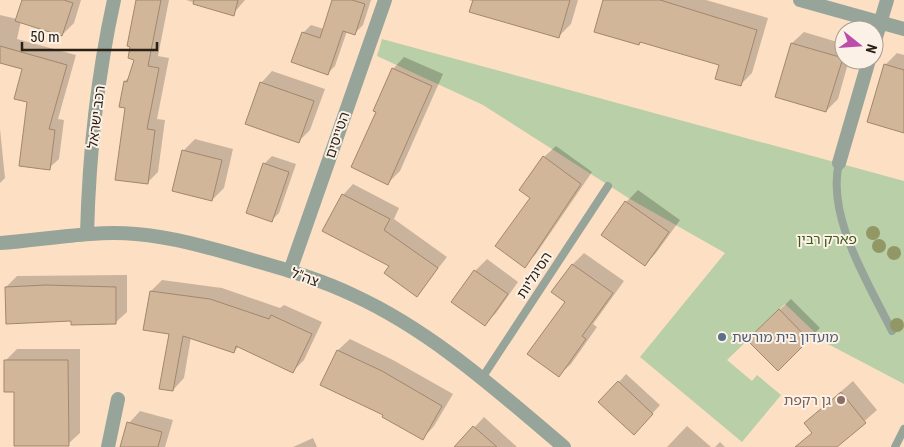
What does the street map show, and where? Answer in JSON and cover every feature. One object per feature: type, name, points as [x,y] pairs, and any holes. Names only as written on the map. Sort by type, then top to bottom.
[{"type":"street","name":"רכב ישראל","points":[[86,234],[89,177],[97,95],[114,0]]},
{"type":"street","name":"הטייסים","points":[[290,271],[384,0]]},
{"type":"street","points":[[800,0],[873,20]]},
{"type":"street","points":[[881,20],[887,0]]},
{"type":"street","points":[[884,23],[904,29]]},
{"type":"street","points":[[839,163],[866,70]]},
{"type":"street","name":"צה\"ל","points":[[0,242],[86,234],[134,234],[192,242],[290,271],[354,295],[412,329],[482,378],[564,447]]},
{"type":"street","points":[[108,447],[118,399]]},
{"type":"lane","points":[[839,163],[837,203],[840,216],[866,278],[892,331]]},
{"type":"lane","name":"הסיגליות","points":[[482,378],[608,186]]},
{"type":"lane","points":[[895,447],[904,430]]},
{"type":"green space","name":"פארק רבין","points":[[382,39],[904,181],[904,384],[826,343],[785,304],[727,360],[752,381],[757,375],[781,395],[742,442],[640,357],[725,253],[630,199],[483,105],[377,56]]},
{"type":"building","points":[[22,0],[64,0],[73,3],[62,36],[15,21]]},
{"type":"building","points":[[136,0],[161,0],[148,66],[159,68],[147,129],[155,130],[148,184],[115,180],[125,108],[119,107],[124,81],[127,82],[134,60],[128,58],[130,47],[127,46]]},
{"type":"building","points":[[194,0],[238,0],[234,16],[193,4]]},
{"type":"building","points":[[332,0],[352,0],[365,4],[355,35],[343,31],[328,75],[291,62],[302,32],[320,38]]},
{"type":"building","points":[[473,0],[570,0],[559,38],[469,12]]},
{"type":"building","points":[[603,0],[660,0],[757,30],[741,86],[715,79],[719,65],[640,42],[639,45],[594,32]]},
{"type":"building","points":[[791,43],[834,55],[834,70],[839,70],[826,112],[775,97]]},
{"type":"building","points":[[0,46],[67,65],[49,129],[55,130],[50,170],[19,166],[27,102],[14,99],[22,69],[0,63]]},
{"type":"building","points":[[884,64],[904,70],[904,133],[867,122],[882,70],[884,70]]},
{"type":"building","points":[[392,68],[432,86],[388,185],[351,167],[376,112],[373,111]]},
{"type":"building","points":[[260,82],[314,101],[299,143],[245,124]]},
{"type":"building","points":[[182,150],[222,160],[212,201],[172,191]]},
{"type":"building","points":[[543,156],[581,184],[525,268],[495,246],[530,198],[519,190]]},
{"type":"building","points":[[263,163],[289,172],[272,222],[246,213]]},
{"type":"building","points":[[342,194],[390,219],[384,230],[438,268],[417,297],[384,273],[389,266],[322,231]]},
{"type":"building","points":[[625,201],[669,232],[645,266],[601,235]]},
{"type":"building","points":[[572,264],[613,293],[582,336],[586,339],[559,377],[527,354],[565,302],[551,292]]},
{"type":"building","points":[[474,270],[508,294],[485,326],[451,302]]},
{"type":"building","points":[[46,285],[116,287],[116,324],[71,325],[71,321],[6,324],[5,287]]},
{"type":"building","points":[[150,291],[210,299],[269,319],[271,315],[312,334],[293,373],[236,346],[234,353],[183,336],[173,391],[159,389],[169,334],[143,330]]},
{"type":"building","points":[[779,309],[809,340],[778,371],[747,340]]},
{"type":"building","points":[[337,350],[382,371],[442,406],[423,440],[382,417],[383,415],[320,385]]},
{"type":"building","points":[[4,360],[68,360],[69,446],[14,446],[14,392],[4,392]]},
{"type":"building","points":[[618,381],[653,414],[634,435],[598,402]]},
{"type":"building","points":[[841,392],[866,423],[837,447],[795,447],[812,433],[804,423]]},
{"type":"building","points":[[127,422],[162,432],[158,447],[120,447]]},
{"type":"building","points":[[473,426],[497,447],[454,447]]},
{"type":"place","name":"מועדון בית מורשת","points":[[722,337]]},
{"type":"place","name":"גן רקפת","points":[[841,400]]}]
